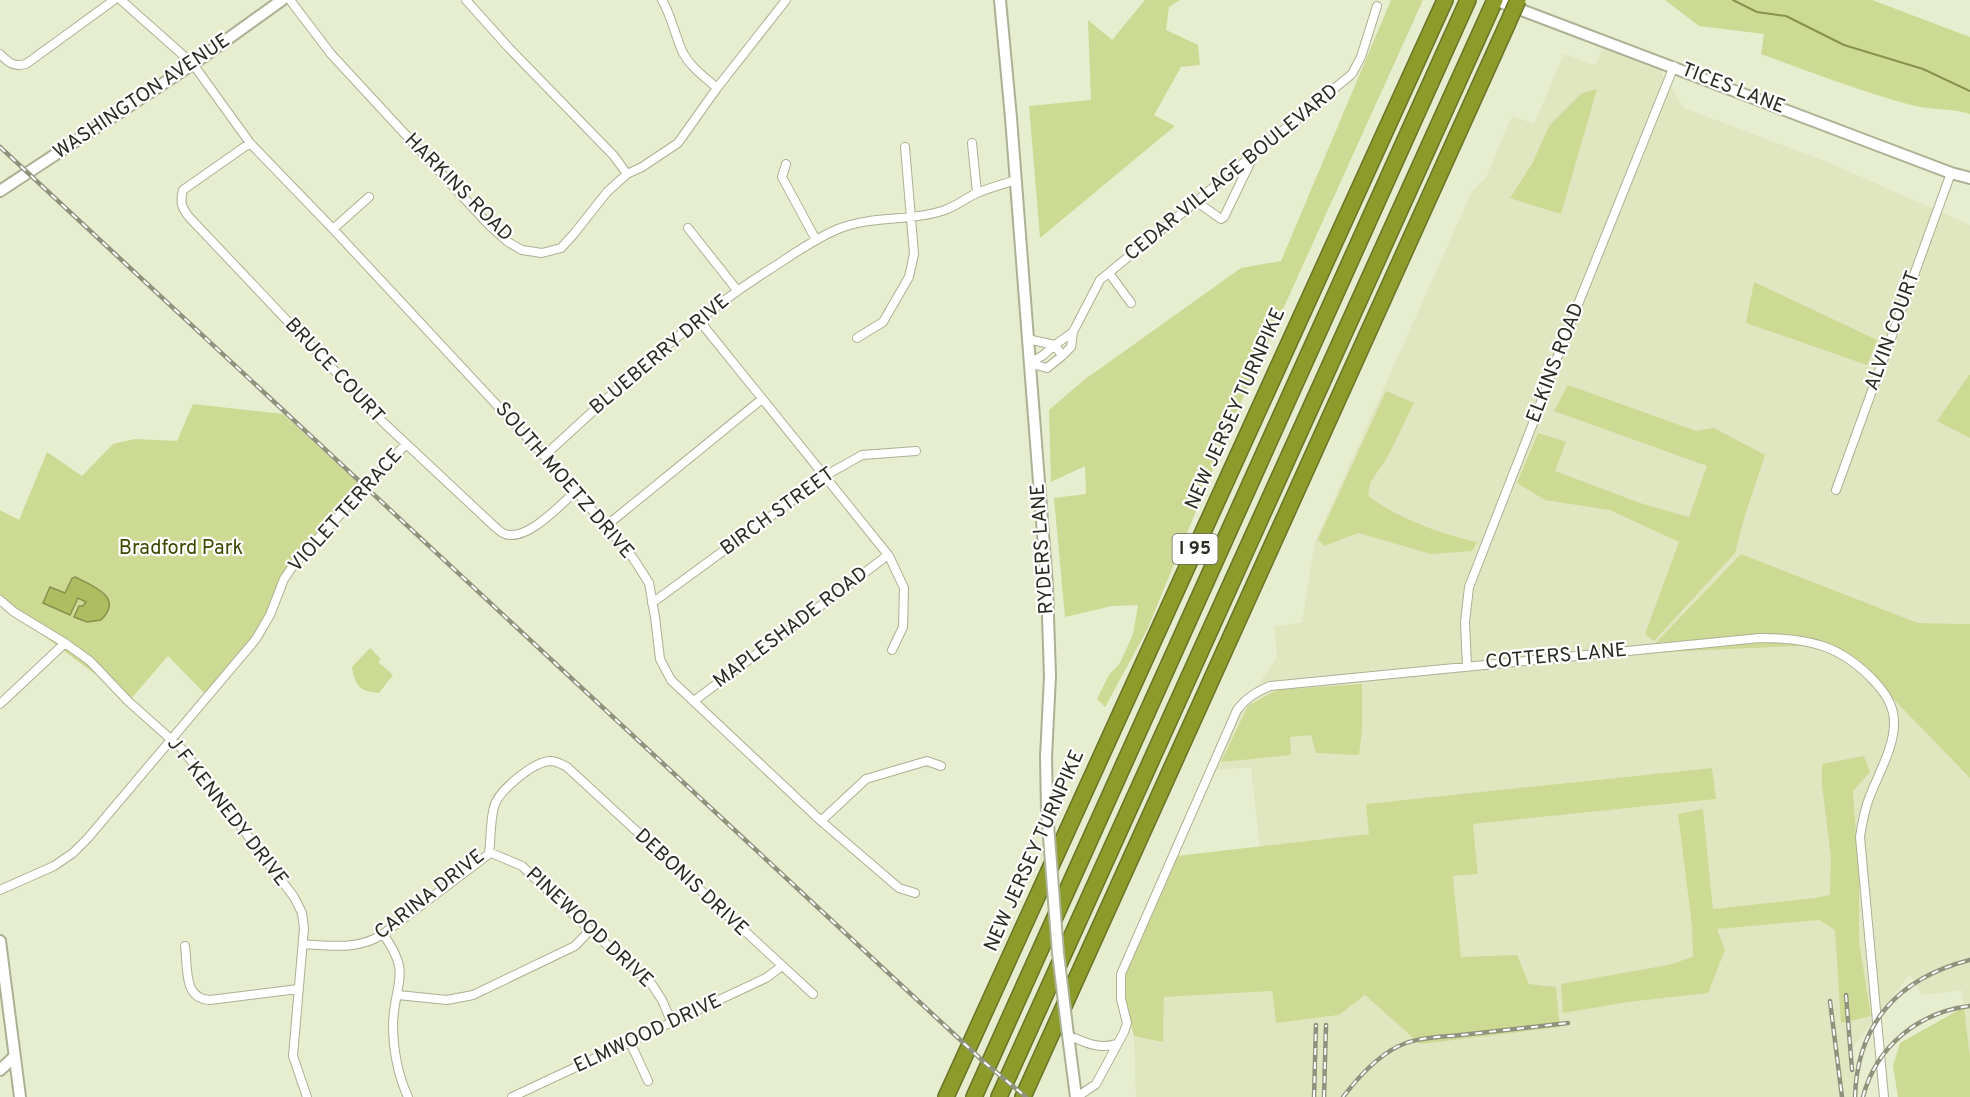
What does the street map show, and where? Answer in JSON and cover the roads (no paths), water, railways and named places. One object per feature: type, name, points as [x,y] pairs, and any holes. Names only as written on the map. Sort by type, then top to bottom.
[{"type":"highway","name":"I 95","points":[[999,1097],[1495,0]]},
{"type":"highway","points":[[1023,1097],[1518,0]]},
{"type":"highway","name":"NEW JERSEY TURNPIKE","points":[[946,1097],[1445,1]]},
{"type":"highway","name":"I 95","points":[[974,1097],[1466,4]]},
{"type":"main road","name":"WASHINGTON AVENUE","points":[[0,191],[193,64],[282,0]]},
{"type":"main road","name":"RYDERS LANE","points":[[1000,0],[1016,180],[1050,641],[1047,811],[1056,933],[1076,1097]]},
{"type":"main road","name":"TICES LANE","points":[[1495,0],[1951,173],[1970,178]]},
{"type":"main road","points":[[0,941],[20,1097]]},
{"type":"main road","points":[[0,1070],[14,1057]]},
{"type":"street","points":[[0,54],[9,64],[17,66],[26,64],[114,0]]},
{"type":"street","name":"SOUTH MOETZ DRIVE","points":[[121,0],[193,64],[250,143],[544,456],[633,558],[649,583],[660,660],[671,680],[820,821],[899,888],[915,893]]},
{"type":"street","name":"HARKINS ROAD","points":[[290,0],[331,54],[472,208],[508,242],[522,250],[542,253],[561,248],[607,192],[627,174],[642,167],[678,143],[717,88],[786,0]]},
{"type":"street","points":[[466,0],[508,48],[614,156],[627,174]]},
{"type":"street","points":[[662,0],[668,9],[683,52],[691,65],[717,88]]},
{"type":"street","name":"CEDAR VILLAGE BOULEVARD","points":[[1062,356],[1071,347],[1073,332],[1095,288],[1109,273],[1352,74],[1361,57],[1378,2]]},
{"type":"street","name":"ELKINS ROAD","points":[[1467,666],[1465,622],[1469,587],[1538,413],[1564,339],[1674,66]]},
{"type":"street","name":"BRUCE COURT","points":[[250,143],[183,189],[180,200],[182,208],[376,415],[506,534],[519,535],[531,530],[576,491]]},
{"type":"street","points":[[972,143],[977,193]]},
{"type":"street","points":[[857,338],[883,322],[909,277],[914,254],[905,147]]},
{"type":"street","points":[[1197,202],[1221,219],[1224,217],[1253,156]]},
{"type":"street","points":[[786,164],[782,177],[816,240]]},
{"type":"street","name":"ALVIN COURT","points":[[1836,490],[1951,173]]},
{"type":"street","name":"BLUEBERRY DRIVE","points":[[544,456],[673,338],[736,290],[816,240],[838,229],[867,222],[945,210],[977,193],[1016,180]]},
{"type":"street","points":[[333,229],[369,197]]},
{"type":"street","points":[[688,228],[736,290]]},
{"type":"street","points":[[1109,273],[1131,303]]},
{"type":"street","points":[[698,319],[888,555],[904,588],[903,627],[892,650]]},
{"type":"street","name":"CEDAR VILLAGE BOULEVARD","points":[[1029,363],[1073,332]]},
{"type":"street","points":[[1028,339],[1055,345],[1062,356],[1047,368],[1029,363]]},
{"type":"street","points":[[606,526],[762,399]]},
{"type":"street","name":"VIOLET TERRACE","points":[[0,890],[54,867],[88,838],[256,639],[270,615],[284,579],[295,563],[406,444]]},
{"type":"street","name":"BIRCH STREET","points":[[652,603],[825,477],[862,455],[916,450]]},
{"type":"street","name":"MAPLESHADE ROAD","points":[[694,702],[888,555]]},
{"type":"street","name":"J F KENNEDY DRIVE","points":[[0,600],[14,612],[90,661],[128,701],[183,750],[294,897],[302,913],[303,944],[293,1056],[307,1097]]},
{"type":"street","name":"COTTERS LANE","points":[[1076,1097],[1096,1084],[1124,1032],[1127,1023],[1121,999],[1121,974],[1237,710],[1245,699],[1270,686],[1760,638],[1789,638],[1823,645],[1857,663],[1884,691],[1891,704],[1894,723],[1891,744],[1869,801],[1860,837],[1884,1097]]},
{"type":"street","points":[[0,704],[65,643]]},
{"type":"street","points":[[820,821],[866,779],[927,761],[941,766]]},
{"type":"street","name":"CARINA DRIVE","points":[[303,944],[352,946],[373,940],[383,934],[489,852],[494,805],[513,782],[541,763],[558,762],[570,771]]},
{"type":"street","name":"DEBONIS DRIVE","points":[[570,771],[813,994]]},
{"type":"street","name":"PINEWOOD DRIVE","points":[[489,852],[522,866],[651,983],[662,1000],[672,1023]]},
{"type":"street","points":[[398,995],[447,1000],[473,995],[574,946],[590,930]]},
{"type":"street","points":[[383,934],[395,951],[401,974],[393,1021],[396,1062],[408,1097]]},
{"type":"street","points":[[185,946],[190,989],[195,997],[202,1000],[298,989]]},
{"type":"street","name":"ELMWOOD DRIVE","points":[[512,1097],[766,978],[782,966]]},
{"type":"street","points":[[1068,1035],[1095,1045],[1107,1047],[1116,1044]]},
{"type":"street","points":[[630,1042],[648,1081]]},
{"type":"waterway","points":[[1733,0],[1757,12],[1786,16],[1844,45],[1923,69],[1970,91]]},
{"type":"railway","points":[[0,147],[984,1062],[1026,1097]]},
{"type":"railway","points":[[1855,1097],[1864,1047],[1874,1026],[1887,1008],[1903,992],[1922,979],[1970,960]]},
{"type":"railway","points":[[1846,995],[1852,1070]]},
{"type":"railway","points":[[1830,1001],[1842,1097]]},
{"type":"railway","points":[[1863,1097],[1878,1062],[1902,1035],[1917,1024],[1934,1016],[1970,1006]]},
{"type":"railway","points":[[1343,1097],[1371,1066],[1388,1052],[1406,1043],[1426,1038],[1568,1023]]},
{"type":"railway","points":[[1314,1097],[1316,1025]]},
{"type":"railway","points":[[1324,1097],[1326,1025]]},
{"type":"park label","name":"Bradford Park","points":[[181,549]]}]
